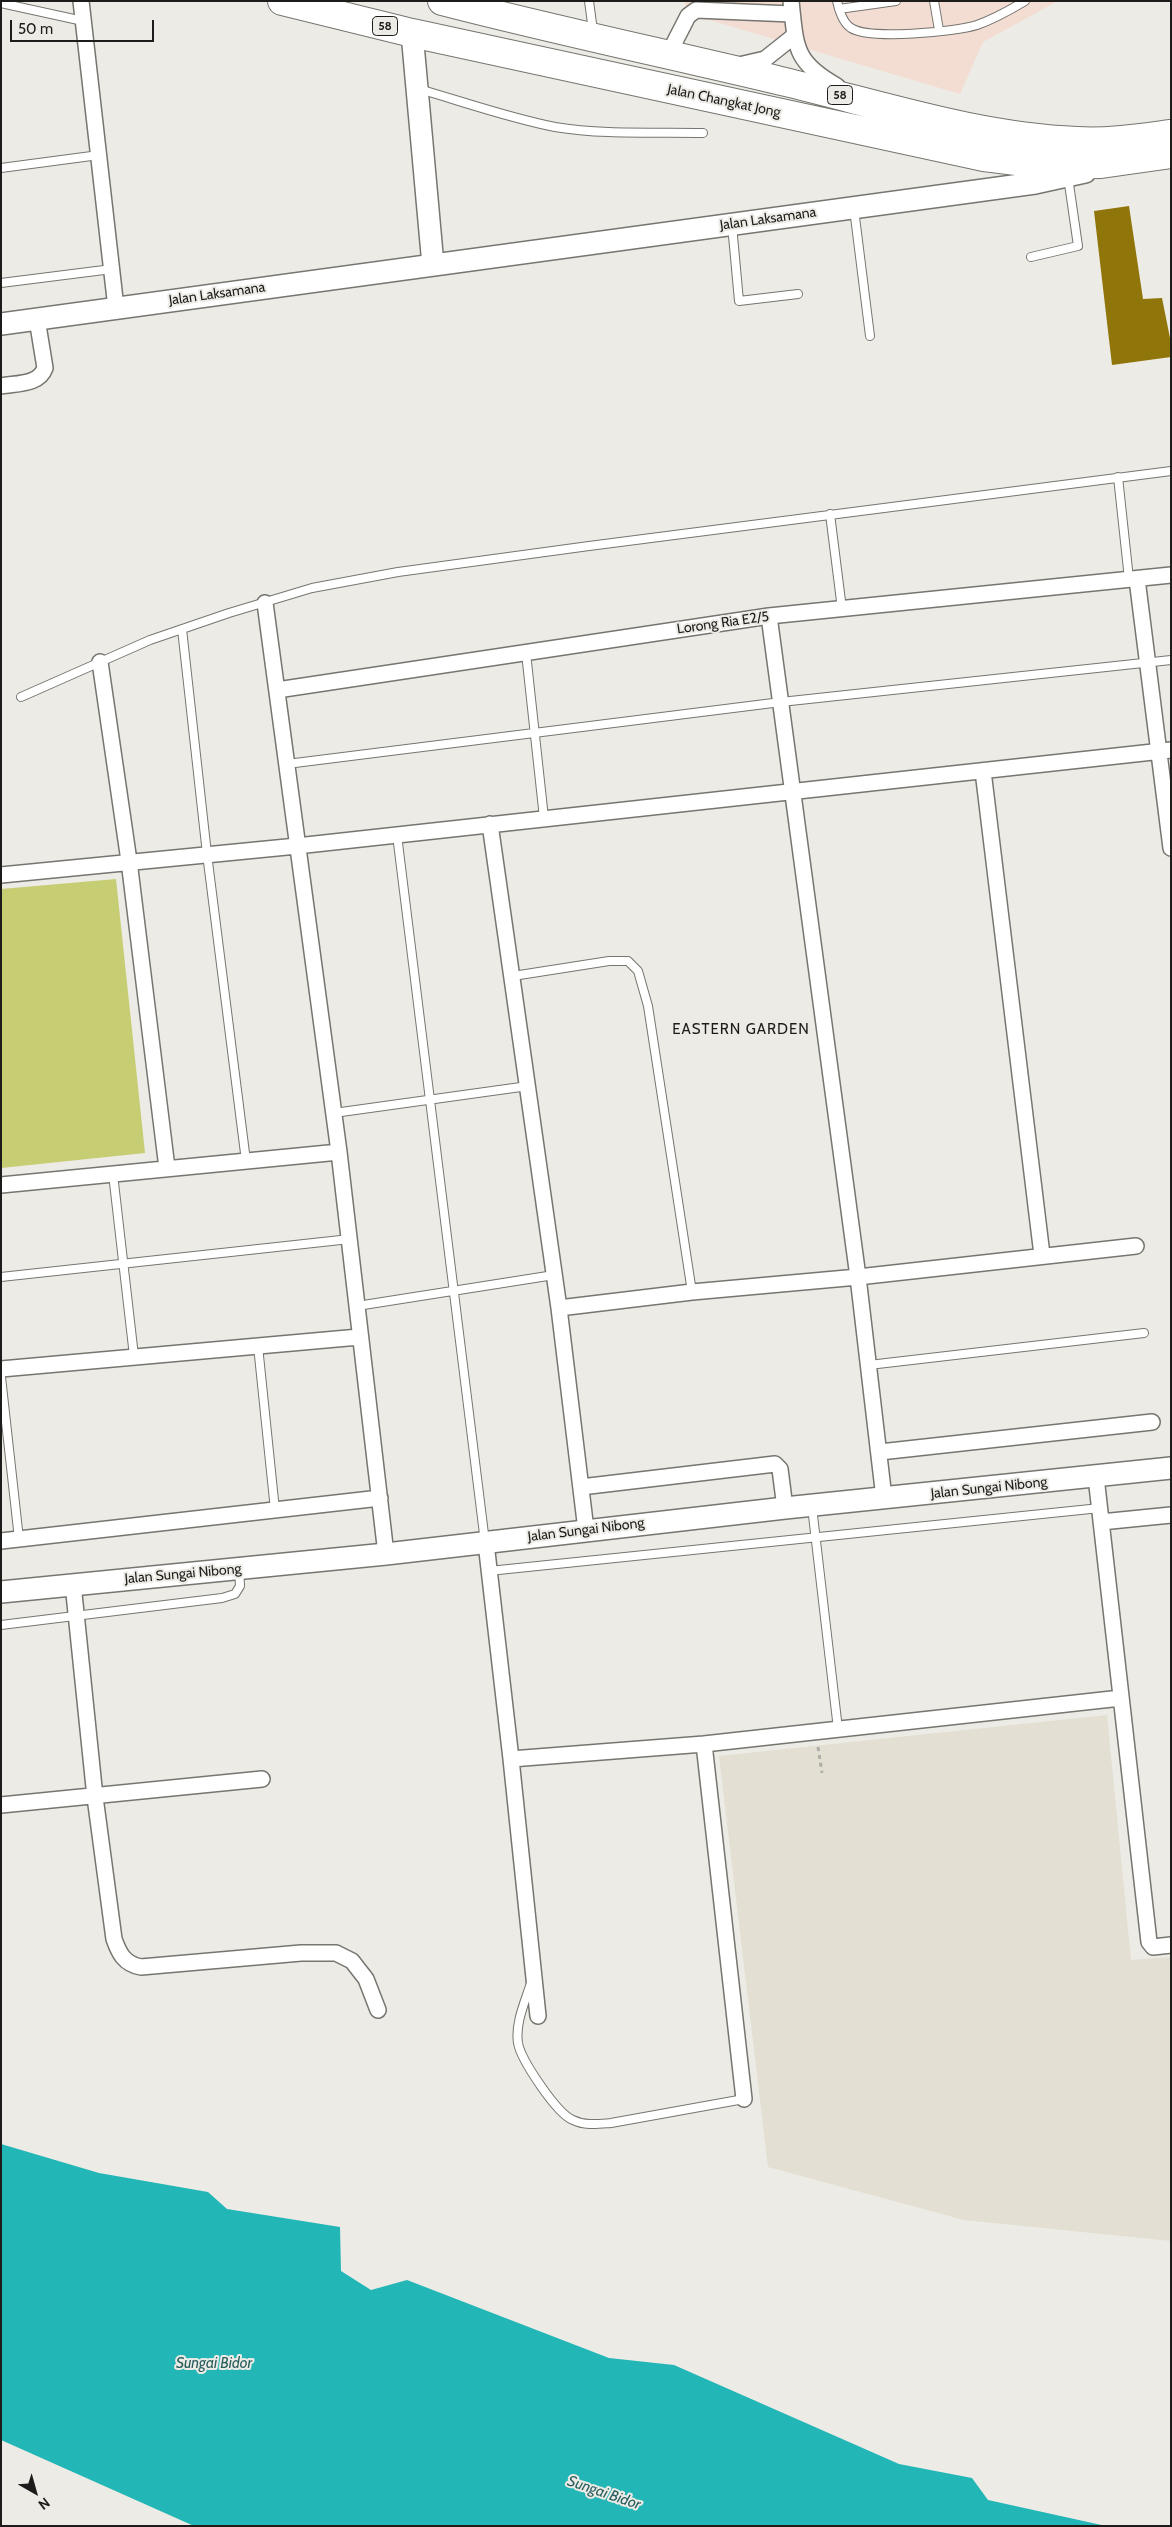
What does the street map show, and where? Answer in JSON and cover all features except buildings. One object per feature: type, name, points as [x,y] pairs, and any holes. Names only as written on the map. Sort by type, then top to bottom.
[{"type":"highway","name":"Jalan Changkat Jong","points":[[282,1],[412,33],[984,157],[1049,165],[1101,164],[1171,154]]},
{"type":"highway","name":"58","points":[[442,1],[864,100],[971,129],[1014,136],[1078,142],[1171,134]]},
{"type":"highway","points":[[513,19],[576,48],[588,63],[589,72]]},
{"type":"street","points":[[81,1],[116,308]]},
{"type":"street","points":[[668,55],[688,16],[696,10],[791,8],[794,36],[810,69],[864,100]]},
{"type":"street","points":[[412,33],[433,265]]},
{"type":"street","points":[[723,67],[756,63],[765,59],[794,36]]},
{"type":"street","name":"Jalan Laksamana","points":[[1,324],[1068,177],[1101,164]]},
{"type":"street","points":[[1,386],[37,380],[42,375],[45,368],[37,319]]},
{"type":"street","name":"Lorong Ria E2/5","points":[[277,690],[768,616],[1171,575]]},
{"type":"street","points":[[1133,579],[1165,751],[1171,848]]},
{"type":"street","points":[[265,603],[339,1152],[350,1239],[359,1337],[386,1554]]},
{"type":"street","points":[[768,616],[858,1277],[884,1498]]},
{"type":"street","points":[[100,662],[168,1168]]},
{"type":"street","points":[[1,875],[128,861],[297,846],[793,790],[983,772],[1165,751]]},
{"type":"street","points":[[983,772],[1042,1255]]},
{"type":"street","points":[[490,824],[559,1308],[586,1530]]},
{"type":"street","points":[[1,1185],[339,1152]]},
{"type":"street","points":[[559,1308],[692,1292],[858,1277],[1136,1246]]},
{"type":"street","points":[[1,1369],[359,1337]]},
{"type":"street","points":[[880,1452],[1152,1422]]},
{"type":"street","points":[[580,1487],[775,1464],[780,1469],[785,1508]]},
{"type":"street","name":"Jalan Sungai Nibong","points":[[1,1592],[386,1554],[812,1505],[1096,1478],[1171,1468]]},
{"type":"street","points":[[1096,1478],[1149,1942],[1153,1947],[1171,1945]]},
{"type":"street","points":[[1,1541],[380,1498]]},
{"type":"street","points":[[1100,1515],[1171,1515]]},
{"type":"street","points":[[486,1543],[538,2016]]},
{"type":"street","points":[[74,1584],[95,1797],[114,1939],[120,1956],[133,1966],[141,1967],[301,1953],[336,1953],[352,1961],[366,1979],[378,2010]]},
{"type":"street","points":[[511,1759],[704,1744],[1121,1698]]},
{"type":"street","points":[[704,1744],[744,2099]]},
{"type":"street","points":[[1,1805],[262,1779]]},
{"type":"lane","points":[[589,1],[594,38]]},
{"type":"lane","points":[[896,1],[838,5],[850,28],[873,34],[939,30],[975,25],[1025,1]]},
{"type":"lane","points":[[934,1],[939,30]]},
{"type":"lane","points":[[1,3],[83,22]]},
{"type":"lane","points":[[417,88],[520,119],[556,127],[591,130],[703,133]]},
{"type":"lane","points":[[1,168],[99,155]]},
{"type":"lane","points":[[1031,257],[1078,246],[1068,177]]},
{"type":"lane","points":[[854,207],[870,336]]},
{"type":"lane","points":[[732,224],[740,301],[798,294]]},
{"type":"lane","points":[[1,283],[112,269]]},
{"type":"lane","points":[[21,698],[150,640],[312,588],[398,572],[1171,470]]},
{"type":"lane","points":[[1118,477],[1133,579]]},
{"type":"lane","points":[[830,514],[842,609]]},
{"type":"lane","points":[[182,629],[207,854],[246,1161]]},
{"type":"lane","points":[[526,653],[544,818]]},
{"type":"lane","points":[[287,764],[780,702],[1171,660]]},
{"type":"lane","points":[[397,835],[486,1543]]},
{"type":"lane","points":[[513,976],[609,960],[628,961],[638,971],[648,1006],[692,1292]]},
{"type":"lane","points":[[334,1113],[528,1086]]},
{"type":"lane","points":[[113,1174],[134,1356]]},
{"type":"lane","points":[[1,1277],[350,1239]]},
{"type":"lane","points":[[357,1306],[554,1275]]},
{"type":"lane","points":[[869,1365],[1144,1333]]},
{"type":"lane","points":[[258,1346],[275,1510]]},
{"type":"lane","points":[[1,1377],[19,1539]]},
{"type":"lane","points":[[812,1505],[838,1729]]},
{"type":"lane","points":[[489,1571],[816,1537],[1100,1515]]},
{"type":"lane","points":[[1,1625],[222,1598],[236,1594],[240,1586],[239,1568]]},
{"type":"lane","points":[[534,1977],[519,2016],[518,2042],[523,2060],[558,2108],[571,2120],[589,2124],[611,2124],[744,2099]]},
{"type":"path","points":[[816,1732],[822,1773]]},
{"type":"shaded area","points":[[685,1],[1058,1],[983,42],[960,94],[686,13]]},
{"type":"shaded area","points":[[1107,1715],[1131,1960],[1171,1957],[1171,2241],[964,2220],[768,2167],[719,1756]]},
{"type":"green space","points":[[116,879],[145,1153],[1,1168],[1,889]]},
{"type":"water","name":"Sungai Bidor","points":[[1,2144],[99,2173],[208,2192],[227,2209],[340,2227],[341,2271],[371,2290],[407,2280],[609,2358],[674,2365],[899,2464],[972,2478],[988,2500],[1106,2526],[194,2526],[1,2440]]},
{"type":"district","name":"EASTERN GARDEN","points":[[741,1030]]}]
